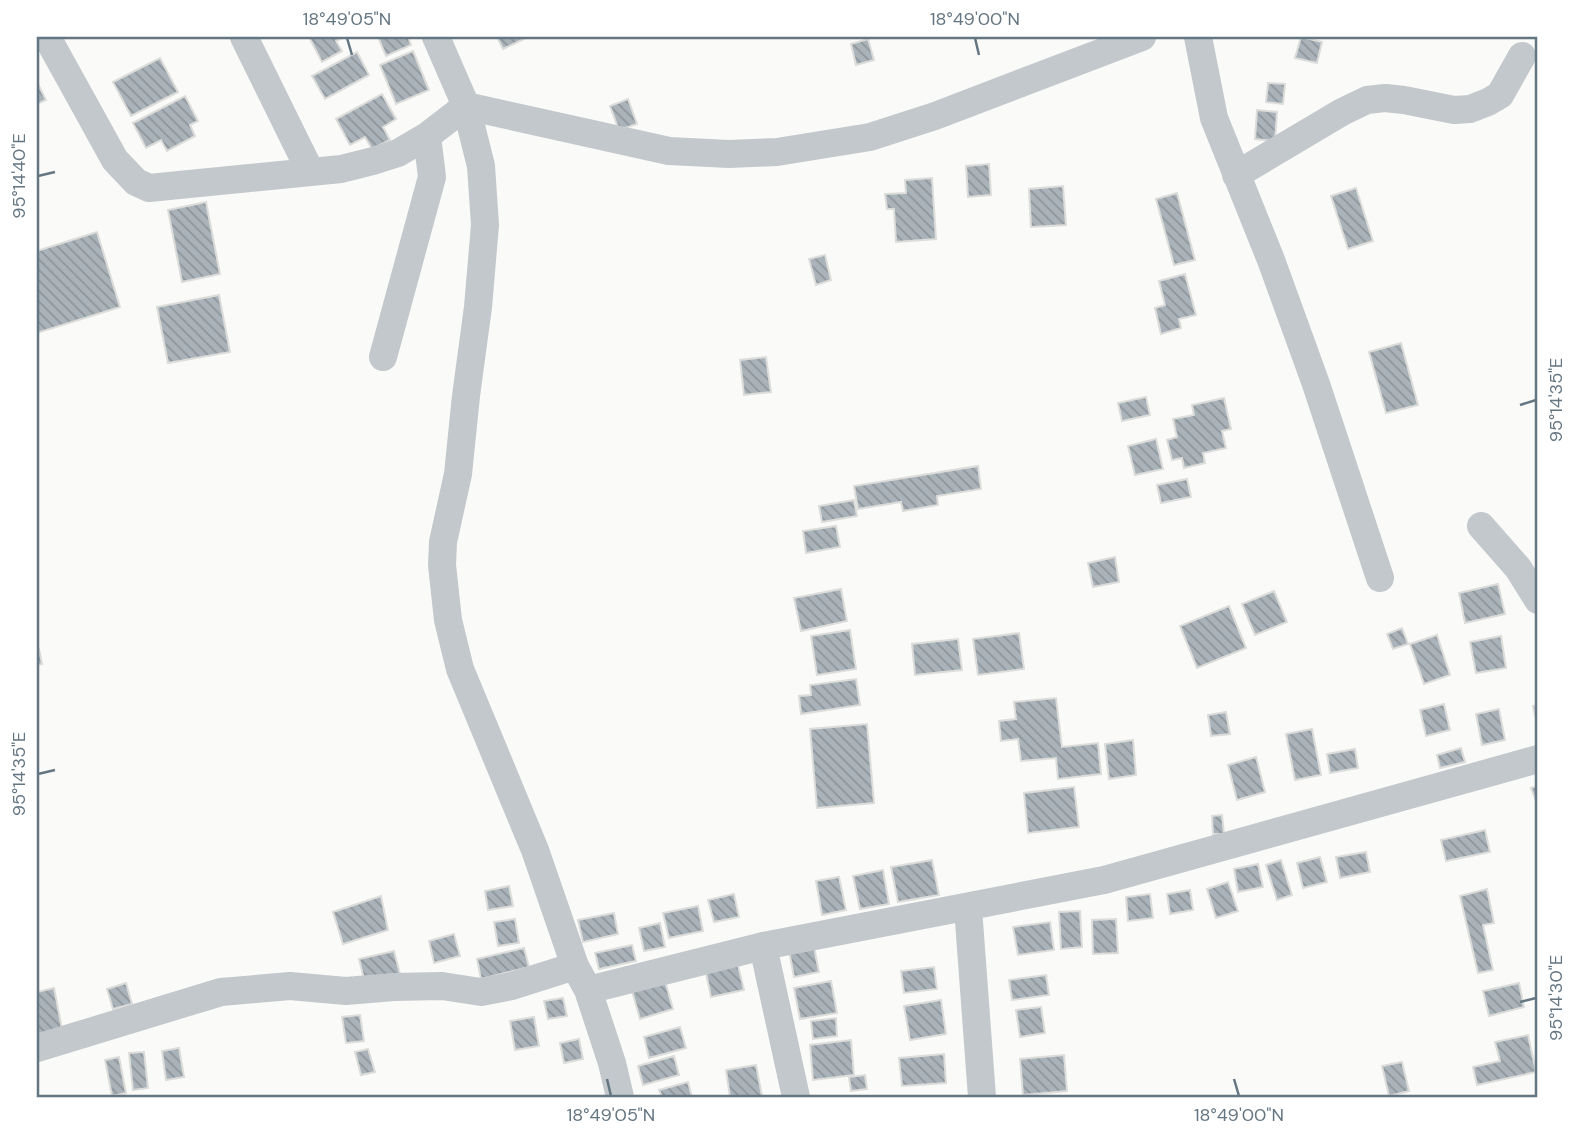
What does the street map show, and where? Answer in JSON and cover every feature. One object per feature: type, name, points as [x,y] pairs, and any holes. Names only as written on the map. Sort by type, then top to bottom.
[{"type":"street","points":[[47,37],[115,160],[136,182],[149,187],[341,169],[373,161],[398,153],[427,136],[466,106]]},
{"type":"street","points":[[244,37],[310,172]]},
{"type":"street","points":[[436,37],[466,106],[481,166],[485,225],[458,474],[443,542],[442,565],[448,620],[460,669],[535,850],[575,965],[588,990],[620,1097]]},
{"type":"street","points":[[466,106],[669,151],[777,152],[870,137],[935,116],[1142,37]]},
{"type":"street","points":[[1198,37],[1214,118],[1271,260],[1316,384],[1380,578]]},
{"type":"street","points":[[1236,175],[1367,100],[1404,100],[1454,110],[1470,109],[1488,102],[1500,95],[1522,56]]},
{"type":"street","points":[[383,357],[432,177],[427,136]]},
{"type":"street","points":[[1481,526],[1518,568],[1538,600]]},
{"type":"street","points":[[588,990],[763,946],[1104,880],[1538,759]]},
{"type":"street","points":[[968,908],[982,1097]]},
{"type":"street","points":[[763,946],[796,1097]]},
{"type":"street","points":[[37,1048],[221,992],[290,986],[346,991],[442,986],[481,992],[512,986],[575,965]]},
{"type":"building","points":[[309,37],[344,37],[336,41],[342,51],[322,62]]},
{"type":"building","points":[[378,37],[408,37],[411,45],[386,56]]},
{"type":"building","points":[[497,37],[528,37],[503,49]]},
{"type":"building","points":[[1301,37],[1322,42],[1317,63],[1295,58]]},
{"type":"building","points":[[868,39],[874,60],[856,65],[851,44]]},
{"type":"building","points":[[413,51],[429,90],[396,104],[380,65]]},
{"type":"building","points":[[357,52],[369,75],[325,99],[312,76]]},
{"type":"building","points":[[160,58],[178,92],[131,116],[113,82]]},
{"type":"building","points":[[37,82],[46,100],[37,104]]},
{"type":"building","points":[[1268,83],[1285,84],[1283,104],[1266,102]]},
{"type":"building","points":[[382,94],[396,119],[383,127],[390,140],[372,149],[365,137],[350,145],[336,119]]},
{"type":"building","points":[[185,96],[198,121],[190,125],[195,136],[167,151],[161,140],[146,148],[133,123]]},
{"type":"building","points":[[628,99],[637,124],[619,130],[610,106]]},
{"type":"building","points":[[1257,110],[1277,112],[1275,141],[1255,139]]},
{"type":"building","points":[[989,164],[991,195],[968,197],[966,166]]},
{"type":"building","points":[[932,178],[936,239],[896,242],[894,209],[887,209],[885,194],[906,193],[905,180]]},
{"type":"building","points":[[1063,186],[1066,225],[1031,227],[1029,189]]},
{"type":"building","points":[[1356,188],[1373,241],[1348,249],[1331,196]]},
{"type":"building","points":[[1177,193],[1195,260],[1174,265],[1156,199]]},
{"type":"building","points":[[206,202],[220,274],[182,282],[168,210]]},
{"type":"building","points":[[97,232],[120,307],[37,333],[37,251]]},
{"type":"building","points":[[825,255],[831,280],[816,285],[809,259]]},
{"type":"building","points":[[1185,274],[1196,315],[1179,319],[1181,328],[1161,334],[1155,308],[1165,305],[1159,281]]},
{"type":"building","points":[[219,295],[230,352],[168,363],[157,307]]},
{"type":"building","points":[[1401,343],[1418,405],[1386,413],[1369,352]]},
{"type":"building","points":[[766,357],[771,392],[744,395],[740,360]]},
{"type":"building","points":[[1146,397],[1150,415],[1122,421],[1118,403]]},
{"type":"building","points":[[1224,398],[1231,429],[1222,431],[1226,448],[1203,453],[1205,463],[1184,468],[1182,458],[1172,460],[1167,440],[1177,437],[1173,419],[1194,415],[1192,405]]},
{"type":"building","points":[[1156,439],[1163,469],[1135,475],[1128,446]]},
{"type":"building","points":[[978,466],[981,489],[937,496],[938,505],[903,511],[901,502],[858,509],[854,486]]},
{"type":"building","points":[[1187,479],[1191,497],[1161,503],[1157,485]]},
{"type":"building","points":[[854,500],[857,516],[822,522],[819,506]]},
{"type":"building","points":[[836,526],[840,547],[806,553],[803,531]]},
{"type":"building","points":[[1115,557],[1119,582],[1093,587],[1088,563]]},
{"type":"building","points":[[1498,584],[1505,614],[1465,623],[1459,593]]},
{"type":"building","points":[[841,589],[847,621],[801,631],[794,598]]},
{"type":"building","points":[[1274,591],[1287,622],[1255,635],[1242,604]]},
{"type":"building","points":[[1229,606],[1246,648],[1197,668],[1180,626]]},
{"type":"building","points":[[1402,628],[1408,644],[1393,649],[1387,634]]},
{"type":"building","points":[[850,630],[856,669],[817,675],[811,636]]},
{"type":"building","points":[[1019,633],[1024,669],[978,675],[973,639]]},
{"type":"building","points":[[1437,635],[1450,675],[1424,684],[1410,644]]},
{"type":"building","points":[[1501,636],[1506,668],[1476,673],[1470,642]]},
{"type":"building","points":[[958,639],[962,670],[915,675],[912,644]]},
{"type":"building","points":[[37,649],[42,664],[37,665]]},
{"type":"building","points":[[856,679],[860,705],[801,714],[799,696],[811,695],[810,685]]},
{"type":"building","points":[[1056,698],[1062,747],[1098,743],[1101,774],[1058,779],[1056,758],[1021,761],[1018,739],[1001,741],[999,721],[1016,719],[1014,702]]},
{"type":"building","points":[[1444,704],[1450,730],[1426,736],[1420,710]]},
{"type":"building","points":[[1538,705],[1538,727],[1533,706]]},
{"type":"building","points":[[1499,709],[1505,740],[1482,745],[1476,714]]},
{"type":"building","points":[[1226,712],[1230,734],[1211,736],[1208,715]]},
{"type":"building","points":[[867,724],[874,803],[817,808],[810,729]]},
{"type":"building","points":[[1312,729],[1321,775],[1295,780],[1286,734]]},
{"type":"building","points":[[1133,740],[1136,775],[1109,779],[1105,744]]},
{"type":"building","points":[[1461,748],[1465,762],[1440,768],[1437,755]]},
{"type":"building","points":[[1355,749],[1358,768],[1330,773],[1327,754]]},
{"type":"building","points":[[1256,757],[1265,792],[1237,800],[1228,765]]},
{"type":"building","points":[[1538,786],[1538,806],[1531,788]]},
{"type":"building","points":[[1074,787],[1079,827],[1028,833],[1024,793]]},
{"type":"building","points":[[1222,815],[1224,834],[1213,834],[1212,816]]},
{"type":"building","points":[[1485,830],[1490,852],[1446,861],[1441,840]]},
{"type":"building","points":[[1366,852],[1370,872],[1340,878],[1336,857]]},
{"type":"building","points":[[1320,857],[1327,882],[1303,888],[1297,863]]},
{"type":"building","points":[[932,860],[939,895],[898,902],[891,867]]},
{"type":"building","points":[[1281,860],[1292,895],[1277,900],[1266,865]]},
{"type":"building","points":[[1258,864],[1263,887],[1238,892],[1234,869]]},
{"type":"building","points":[[883,870],[889,904],[860,909],[853,876]]},
{"type":"building","points":[[839,877],[846,910],[822,915],[816,881]]},
{"type":"building","points":[[1228,882],[1238,911],[1216,918],[1207,889]]},
{"type":"building","points":[[509,886],[513,906],[488,910],[485,891]]},
{"type":"building","points":[[1487,889],[1494,923],[1483,925],[1493,970],[1478,973],[1460,896]]},
{"type":"building","points":[[1190,890],[1193,910],[1170,914],[1167,894]]},
{"type":"building","points":[[734,894],[739,917],[714,922],[708,900]]},
{"type":"building","points":[[1150,894],[1153,918],[1128,921],[1126,897]]},
{"type":"building","points":[[381,896],[388,930],[343,944],[333,912]]},
{"type":"building","points":[[698,906],[703,931],[669,938],[663,913]]},
{"type":"building","points":[[1080,911],[1082,947],[1061,949],[1059,912]]},
{"type":"building","points":[[614,913],[618,934],[583,942],[578,920]]},
{"type":"building","points":[[515,919],[519,943],[498,946],[494,922]]},
{"type":"building","points":[[1116,919],[1118,953],[1093,954],[1092,920]]},
{"type":"building","points":[[1050,922],[1054,950],[1018,955],[1013,927]]},
{"type":"building","points":[[660,923],[665,947],[644,951],[639,928]]},
{"type":"building","points":[[454,934],[460,956],[434,963],[429,941]]},
{"type":"building","points":[[632,945],[636,961],[599,969],[595,953]]},
{"type":"building","points":[[814,947],[819,972],[794,977],[789,951]]},
{"type":"building","points":[[524,948],[529,967],[481,979],[477,959]]},
{"type":"building","points":[[394,951],[400,974],[365,983],[359,959]]},
{"type":"building","points":[[737,961],[744,990],[711,997],[705,968]]},
{"type":"building","points":[[934,967],[937,989],[904,993],[901,971]]},
{"type":"building","points":[[1046,975],[1049,995],[1012,1000],[1009,980]]},
{"type":"building","points":[[665,981],[673,1009],[640,1019],[632,991]]},
{"type":"building","points":[[831,981],[837,1013],[800,1019],[794,988]]},
{"type":"building","points":[[126,983],[132,1004],[113,1009],[107,989]]},
{"type":"building","points":[[1519,983],[1524,1007],[1489,1016],[1483,991]]},
{"type":"building","points":[[54,988],[63,1034],[37,1040],[37,992]]},
{"type":"building","points":[[563,998],[567,1016],[548,1019],[544,1001]]},
{"type":"building","points":[[941,1000],[946,1034],[910,1040],[904,1006]]},
{"type":"building","points":[[1041,1007],[1045,1033],[1020,1037],[1016,1010]]},
{"type":"building","points":[[360,1015],[364,1041],[346,1043],[342,1017]]},
{"type":"building","points":[[534,1017],[539,1046],[515,1050],[510,1021]]},
{"type":"building","points":[[836,1018],[837,1036],[813,1039],[811,1021]]},
{"type":"building","points":[[680,1027],[686,1048],[649,1058],[644,1037]]},
{"type":"building","points":[[1528,1035],[1536,1072],[1477,1085],[1473,1067],[1500,1061],[1495,1042]]},
{"type":"building","points":[[579,1039],[583,1059],[564,1063],[560,1043]]},
{"type":"building","points":[[851,1040],[854,1075],[813,1080],[810,1045]]},
{"type":"building","points":[[179,1048],[184,1077],[166,1080],[162,1051]]},
{"type":"building","points":[[368,1049],[375,1072],[361,1075],[355,1052]]},
{"type":"building","points":[[144,1052],[148,1088],[133,1090],[129,1053]]},
{"type":"building","points":[[944,1054],[946,1083],[902,1086],[899,1058]]},
{"type":"building","points":[[1064,1055],[1067,1091],[1023,1095],[1020,1059]]},
{"type":"building","points":[[674,1056],[679,1075],[643,1085],[638,1066]]},
{"type":"building","points":[[119,1057],[126,1093],[112,1096],[105,1060]]},
{"type":"building","points":[[1402,1062],[1409,1091],[1389,1096],[1382,1066]]},
{"type":"building","points":[[756,1065],[762,1096],[730,1097],[726,1070]]},
{"type":"building","points":[[865,1075],[867,1089],[851,1091],[849,1077]]},
{"type":"building","points":[[688,1082],[692,1097],[662,1097],[659,1090]]}]
